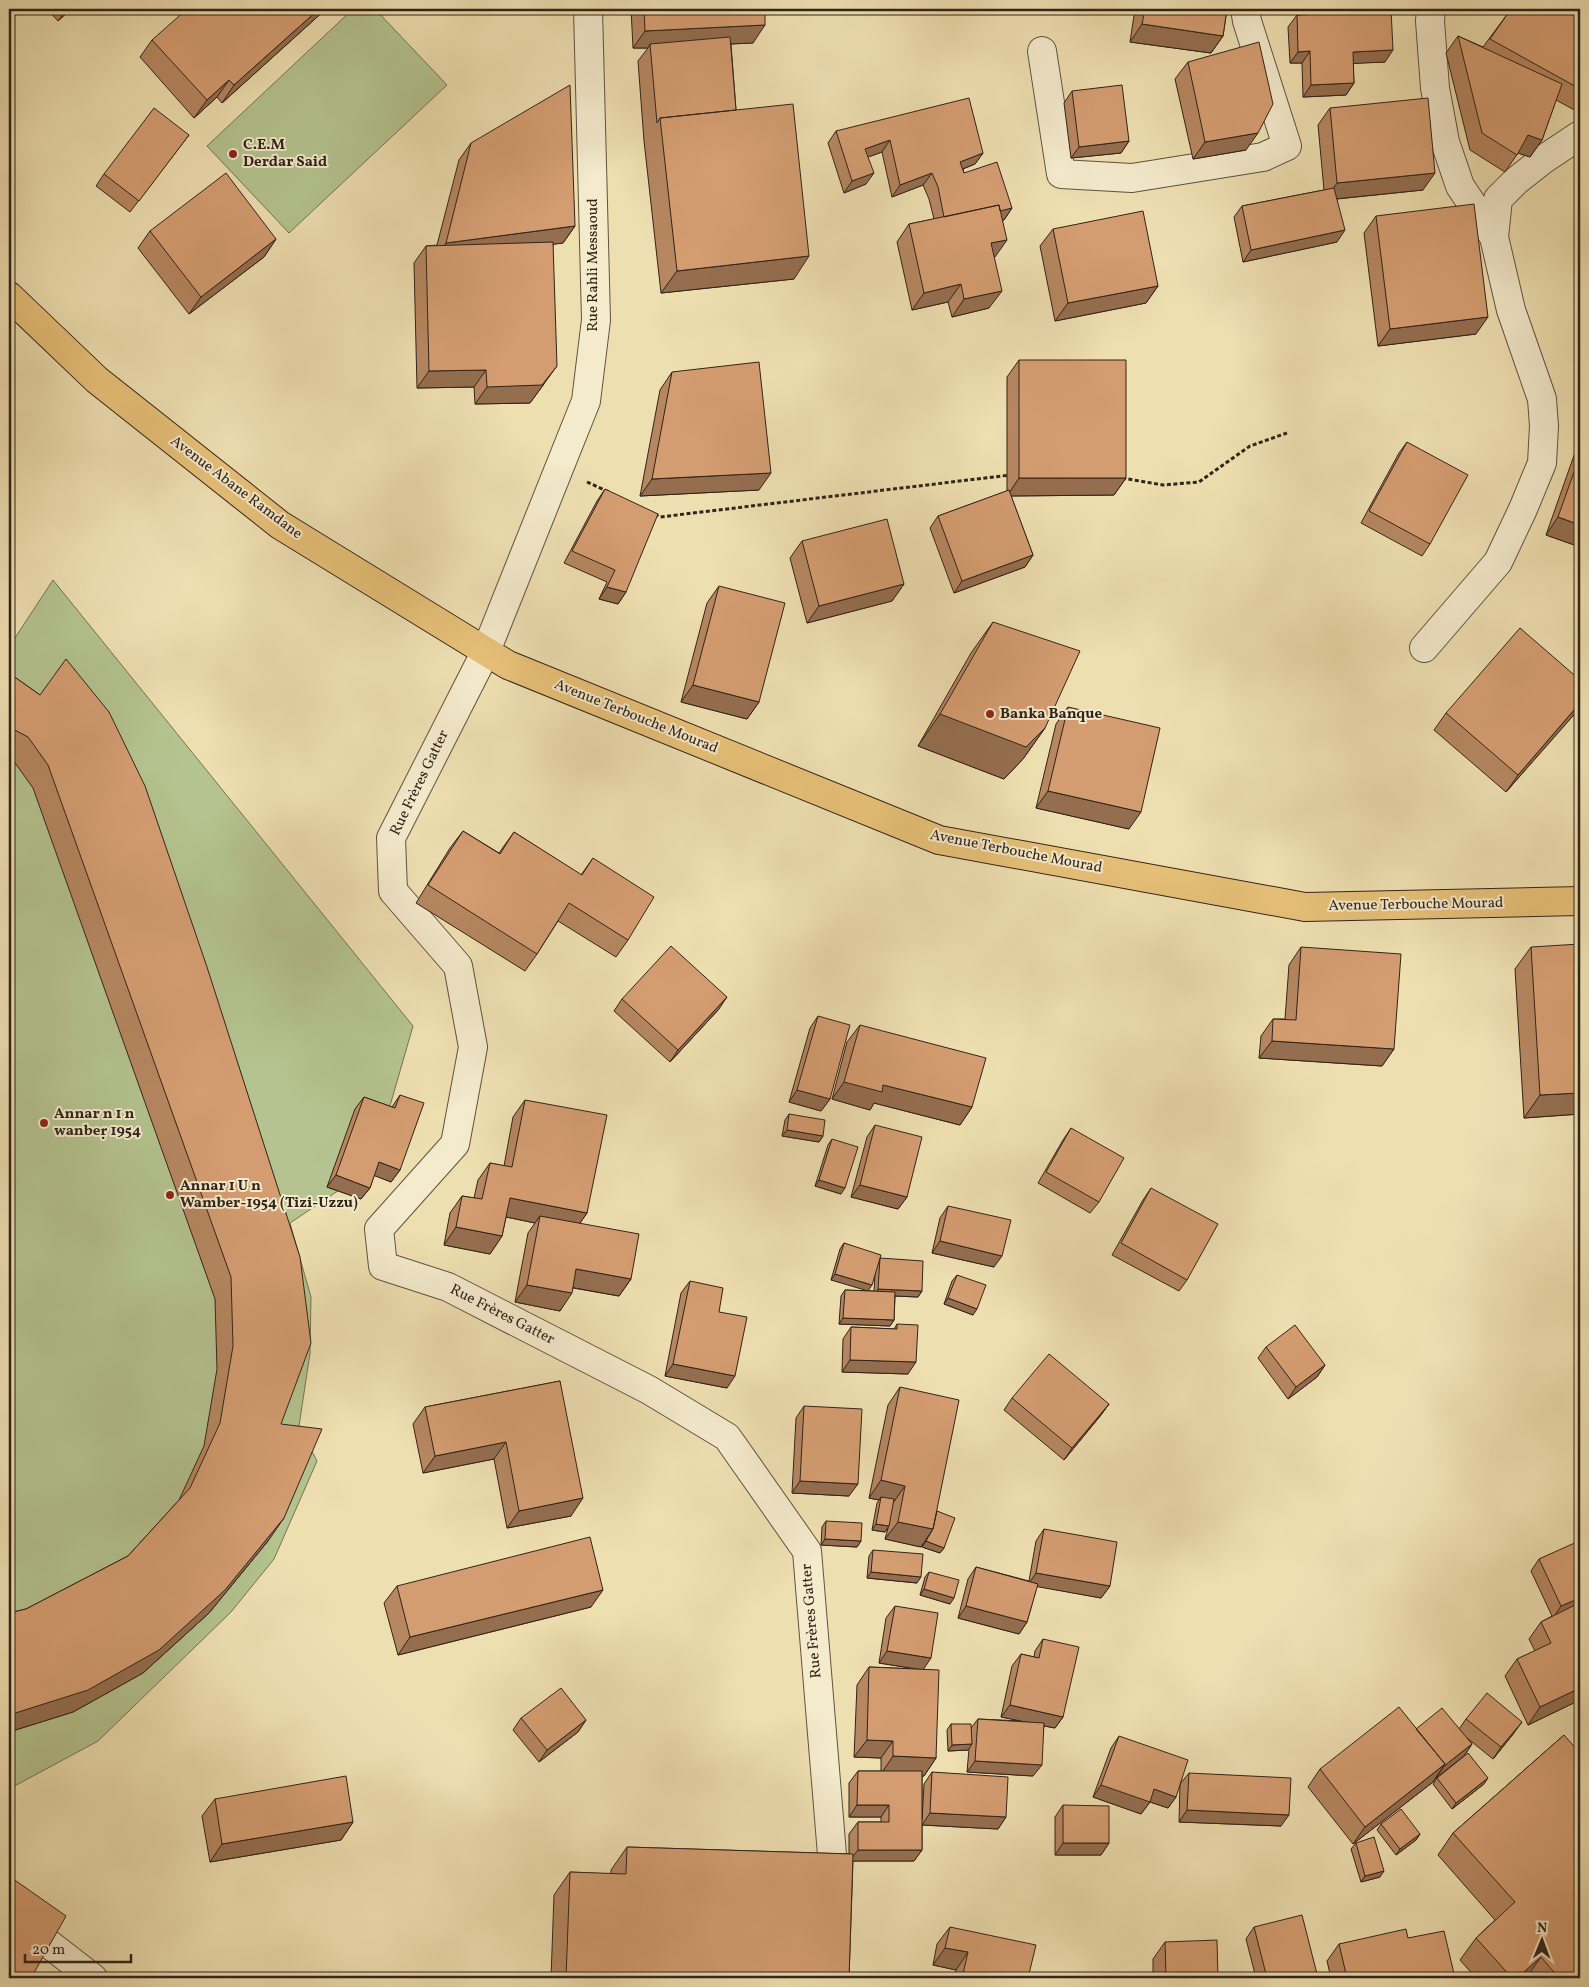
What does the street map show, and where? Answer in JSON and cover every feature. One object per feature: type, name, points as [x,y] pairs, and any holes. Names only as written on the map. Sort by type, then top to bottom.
[{"type":"main road","name":"Avenue Abane Ramdane","points":[[9,296],[97,380],[280,525],[486,651]]},
{"type":"main road","name":"Avenue Terbouche Mourad","points":[[486,651],[508,665],[939,840],[1305,907],[1580,901]]},
{"type":"street","name":"Rue Rahli Messaoud","points":[[486,651],[586,401],[596,320],[588,9]]},
{"type":"street","points":[[1042,51],[1061,174],[1132,178],[1263,157],[1287,146],[1247,21],[1245,9]]},
{"type":"street","points":[[1431,9],[1434,88],[1446,142],[1460,186],[1494,237]]},
{"type":"street","points":[[1424,648],[1498,562],[1523,510],[1542,463],[1544,426],[1542,398],[1511,310],[1494,237],[1498,200],[1516,181],[1544,159],[1580,135]]},
{"type":"street","name":"Rue Frères Gatter","points":[[486,651],[391,838],[394,891],[458,966],[473,1047],[455,1144],[380,1229],[383,1266],[448,1287],[649,1390],[727,1437],[807,1551],[837,1919]]},
{"type":"street","points":[[9,1913],[93,1978]]},
{"type":"path","points":[[1121,478],[1163,485],[1199,482],[1250,446],[1288,433]]},
{"type":"path","points":[[560,468],[610,493]]},
{"type":"path","points":[[651,513],[660,517],[1012,475]]},
{"type":"green space","points":[[353,9],[375,9],[447,85],[289,233],[207,146]]},
{"type":"green space","name":"Annar 1 U n Wamber-1954 (Tizi-Uzzu)","points":[[53,580],[413,1026],[372,1168],[290,1223],[311,1297],[310,1353],[299,1426],[317,1461],[274,1559],[231,1612],[98,1741],[9,1789],[9,647]]},
{"type":"building","points":[[187,9],[319,9],[234,85],[229,80],[207,100],[152,40]]},
{"type":"building","points":[[644,9],[765,9],[765,25],[645,31]]},
{"type":"building","points":[[1145,9],[1227,9],[1223,36],[1142,24]]},
{"type":"building","points":[[1349,9],[1391,9],[1393,50],[1353,52],[1354,83],[1311,85],[1310,51],[1298,52],[1297,15],[1350,13]]},
{"type":"building","points":[[1511,9],[1580,9],[1580,89],[1490,39]]},
{"type":"building","points":[[1458,36],[1562,84],[1542,140],[1528,135],[1517,155],[1482,133]]},
{"type":"building","points":[[730,37],[736,110],[660,118],[657,123],[650,44]]},
{"type":"building","points":[[1259,42],[1273,104],[1258,133],[1205,142],[1188,62]]},
{"type":"building","points":[[570,85],[575,226],[446,243],[471,143]]},
{"type":"building","points":[[1122,85],[1129,141],[1079,147],[1072,91]]},
{"type":"building","points":[[969,98],[983,153],[960,162],[964,173],[997,162],[1012,208],[1000,211],[999,205],[944,217],[938,187],[932,173],[900,185],[890,140],[865,149],[874,173],[852,181],[836,131]]},
{"type":"building","points":[[1428,98],[1435,173],[1337,183],[1330,108]]},
{"type":"building","points":[[793,104],[809,256],[677,271],[660,118]]},
{"type":"building","points":[[154,108],[189,135],[139,201],[104,174]]},
{"type":"building","points":[[226,173],[276,239],[201,297],[150,231]]},
{"type":"building","points":[[1334,188],[1345,230],[1251,250],[1242,206]]},
{"type":"building","points":[[1474,204],[1488,317],[1390,329],[1376,216]]},
{"type":"building","points":[[999,205],[1007,240],[991,243],[1002,291],[964,299],[961,284],[924,293],[909,224]]},
{"type":"building","points":[[1143,211],[1158,286],[1068,303],[1053,229]]},
{"type":"building","points":[[553,242],[557,366],[542,385],[487,387],[486,370],[429,371],[426,246]]},
{"type":"building","points":[[1019,360],[1126,360],[1126,478],[1019,478]]},
{"type":"building","points":[[759,362],[771,473],[652,479],[672,372]]},
{"type":"building","points":[[1407,442],[1468,475],[1430,544],[1369,511]]},
{"type":"building","points":[[1580,455],[1580,525],[1558,517]]},
{"type":"building","points":[[605,489],[658,514],[626,592],[607,587],[615,570],[572,551]]},
{"type":"building","points":[[1009,490],[1033,555],[962,581],[938,516]]},
{"type":"building","points":[[887,519],[904,584],[819,606],[802,541]]},
{"type":"building","points":[[719,586],[785,603],[759,702],[693,685]]},
{"type":"building","name":"Banka Banque","points":[[993,622],[1080,651],[1045,728],[1026,747],[940,714]]},
{"type":"building","points":[[1520,628],[1580,680],[1580,703],[1518,775],[1446,713]]},
{"type":"building","points":[[66,659],[109,712],[145,786],[207,967],[300,1257],[311,1343],[281,1424],[322,1429],[284,1518],[225,1590],[159,1650],[88,1690],[9,1715],[9,1613],[26,1609],[128,1556],[190,1488],[220,1423],[233,1346],[231,1277],[48,765],[28,737],[9,727],[9,673],[40,695]]},
{"type":"building","points":[[1068,707],[1160,728],[1141,812],[1048,791]]},
{"type":"building","points":[[463,831],[500,854],[514,832],[582,875],[593,858],[654,897],[628,940],[569,903],[537,954],[428,885]]},
{"type":"building","points":[[1580,944],[1580,1093],[1540,1095],[1531,947]]},
{"type":"building","points":[[671,946],[727,997],[678,1050],[622,999]]},
{"type":"building","points":[[1301,947],[1401,954],[1394,1049],[1272,1041],[1273,1019],[1296,1020]]},
{"type":"building","points":[[818,1016],[850,1025],[830,1099],[797,1090]]},
{"type":"building","points":[[860,1025],[986,1058],[972,1107],[883,1085],[882,1092],[844,1082]]},
{"type":"building","points":[[400,1095],[424,1103],[400,1170],[379,1162],[370,1188],[336,1175],[364,1097],[395,1108]]},
{"type":"building","points":[[525,1100],[607,1115],[587,1213],[510,1198],[502,1236],[456,1227],[462,1196],[482,1199],[490,1163],[512,1167]]},
{"type":"building","points":[[789,1114],[825,1120],[823,1136],[787,1130]]},
{"type":"building","points":[[875,1125],[922,1137],[907,1197],[860,1185]]},
{"type":"building","points":[[1071,1128],[1124,1158],[1099,1202],[1046,1172]]},
{"type":"building","points":[[832,1139],[858,1147],[845,1188],[819,1180]]},
{"type":"building","points":[[1151,1188],[1218,1224],[1187,1280],[1121,1243]]},
{"type":"building","points":[[948,1206],[1011,1220],[1002,1256],[940,1241]]},
{"type":"building","points":[[540,1216],[639,1234],[631,1279],[576,1269],[572,1293],[527,1285]]},
{"type":"building","points":[[844,1243],[881,1255],[872,1285],[835,1274]]},
{"type":"building","points":[[880,1258],[923,1261],[922,1291],[878,1289]]},
{"type":"building","points":[[957,1275],[986,1285],[977,1309],[948,1298]]},
{"type":"building","points":[[690,1281],[723,1288],[719,1312],[747,1317],[735,1376],[673,1364]]},
{"type":"building","points":[[845,1290],[895,1292],[894,1320],[843,1318]]},
{"type":"building","points":[[897,1324],[918,1325],[916,1362],[850,1360],[851,1327],[897,1329]]},
{"type":"building","points":[[1295,1325],[1325,1365],[1296,1387],[1266,1347]]},
{"type":"building","points":[[1049,1354],[1109,1404],[1072,1448],[1012,1398]]},
{"type":"building","points":[[560,1381],[583,1498],[519,1511],[506,1442],[435,1456],[425,1407]]},
{"type":"building","points":[[900,1387],[959,1400],[933,1529],[898,1522],[905,1486],[881,1480]]},
{"type":"building","points":[[804,1406],[862,1409],[858,1484],[800,1481]]},
{"type":"building","points":[[881,1497],[894,1499],[889,1526],[876,1524]]},
{"type":"building","points":[[937,1511],[955,1518],[944,1548],[926,1541],[933,1529]]},
{"type":"building","points":[[826,1521],[862,1523],[861,1541],[825,1539]]},
{"type":"building","points":[[1044,1529],[1117,1542],[1110,1586],[1036,1573]]},
{"type":"building","points":[[590,1537],[603,1590],[410,1637],[397,1586]]},
{"type":"building","points":[[1579,1541],[1580,1598],[1561,1606],[1539,1559]]},
{"type":"building","points":[[873,1550],[923,1554],[921,1577],[871,1572]]},
{"type":"building","points":[[976,1567],[1038,1584],[1027,1622],[966,1606]]},
{"type":"building","points":[[929,1572],[959,1580],[954,1598],[924,1589]]},
{"type":"building","points":[[1577,1604],[1580,1611],[1580,1688],[1540,1707],[1517,1659],[1551,1643],[1541,1622]]},
{"type":"building","points":[[895,1606],[938,1613],[931,1658],[887,1651]]},
{"type":"building","points":[[1043,1639],[1079,1647],[1063,1717],[1010,1705],[1021,1654],[1039,1658]]},
{"type":"building","points":[[869,1667],[939,1670],[936,1758],[893,1756],[893,1741],[867,1740]]},
{"type":"building","points":[[561,1688],[586,1720],[547,1750],[521,1718]]},
{"type":"building","points":[[1487,1693],[1522,1722],[1501,1747],[1466,1719]]},
{"type":"building","points":[[1399,1707],[1445,1764],[1365,1827],[1320,1769]]},
{"type":"building","points":[[1442,1708],[1472,1744],[1444,1766],[1445,1764],[1416,1729]]},
{"type":"building","points":[[978,1719],[1044,1723],[1042,1765],[975,1761]]},
{"type":"building","points":[[951,1724],[971,1724],[972,1744],[952,1745]]},
{"type":"building","points":[[1564,1735],[1580,1753],[1580,1976],[1578,1978],[1559,1978],[1541,1957],[1517,1978],[1512,1978],[1476,1938],[1515,1902],[1453,1833]]},
{"type":"building","points":[[1119,1736],[1188,1760],[1176,1797],[1154,1789],[1150,1802],[1101,1785]]},
{"type":"building","points":[[1468,1753],[1488,1778],[1456,1803],[1437,1778]]},
{"type":"building","points":[[858,1771],[922,1771],[922,1850],[858,1850],[858,1822],[889,1822],[889,1805],[857,1805]]},
{"type":"building","points":[[932,1772],[1008,1777],[1006,1817],[930,1813]]},
{"type":"building","points":[[1189,1773],[1291,1778],[1289,1815],[1187,1810]]},
{"type":"building","points":[[346,1776],[353,1822],[222,1844],[215,1799]]},
{"type":"building","points":[[1063,1805],[1109,1806],[1109,1843],[1063,1843]]},
{"type":"building","points":[[1401,1809],[1420,1834],[1400,1849],[1381,1824]]},
{"type":"building","points":[[1374,1837],[1384,1871],[1365,1876],[1356,1843]]},
{"type":"building","points":[[627,1847],[853,1854],[849,1978],[566,1978],[570,1872],[626,1874]]},
{"type":"building","points":[[9,1876],[66,1916],[31,1978],[9,1978]]},
{"type":"building","points":[[1302,1915],[1318,1978],[1267,1978],[1254,1927]]},
{"type":"building","points":[[950,1927],[1036,1945],[1028,1978],[962,1978],[968,1952],[945,1948]]},
{"type":"building","points":[[1406,1929],[1408,1938],[1444,1931],[1455,1978],[1347,1978],[1339,1944]]},
{"type":"building","points":[[1217,1940],[1218,1978],[1166,1978],[1165,1942]]},
{"type":"place","name":"C.E.M Derdar Said","points":[[233,154]]},
{"type":"place","name":"Banka Banque","points":[[990,714]]},
{"type":"place","name":"Annar n 1 n wanbeṛ 1954","points":[[44,1123]]},
{"type":"place","name":"Annar 1 U n Wamber-1954 (Tizi-Uzzu)","points":[[170,1195]]}]
